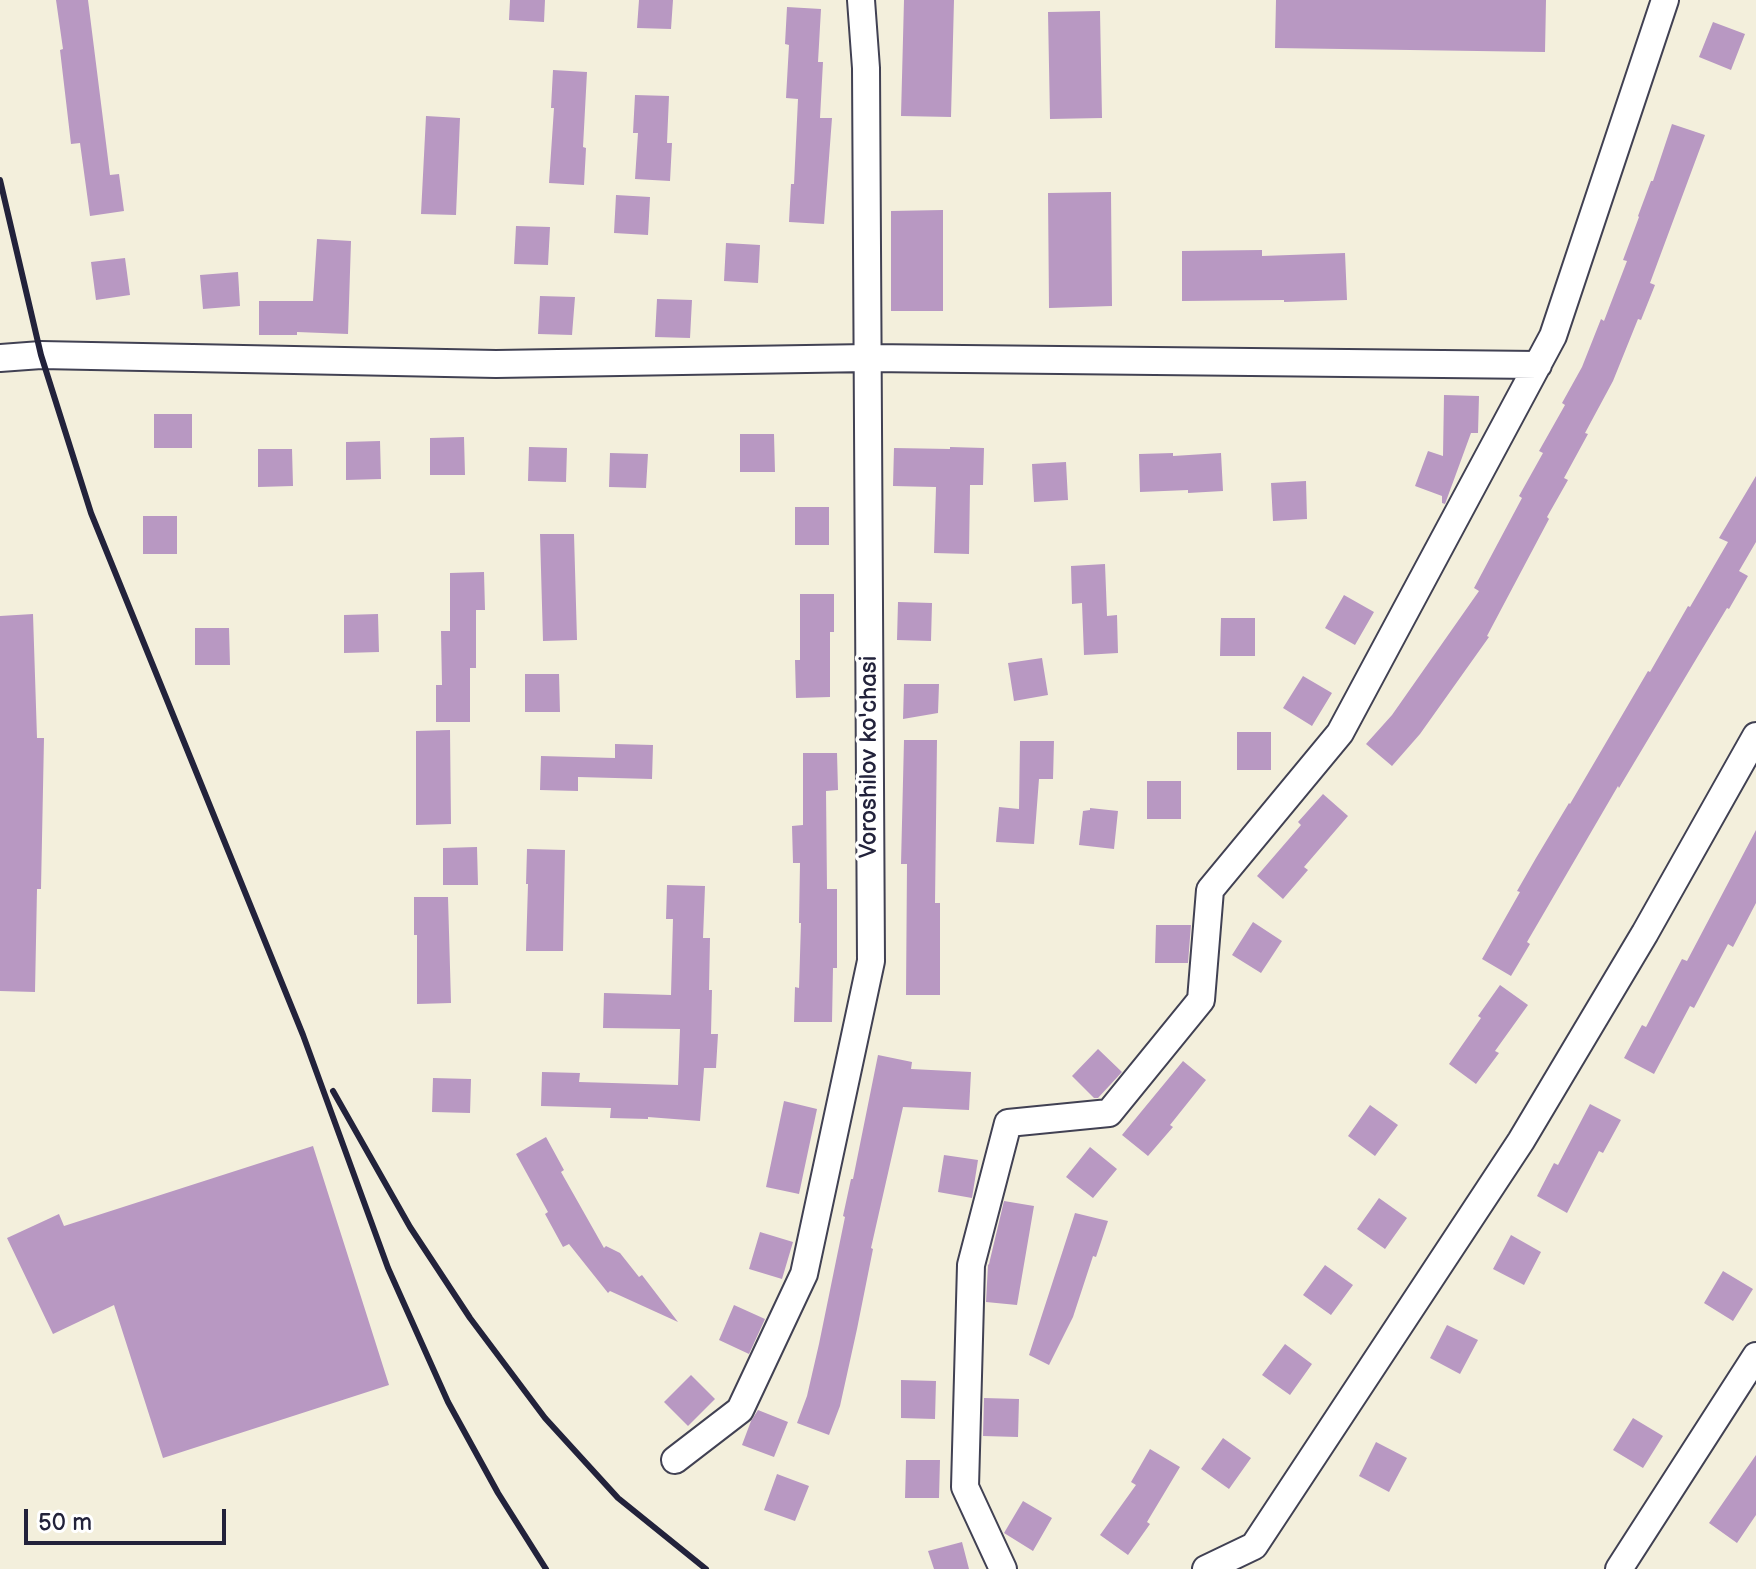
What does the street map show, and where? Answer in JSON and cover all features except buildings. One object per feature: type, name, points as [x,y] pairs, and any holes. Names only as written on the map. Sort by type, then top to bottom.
[{"type":"street","name":"Voroshilov ko'chasi","points":[[675,1460],[740,1410],[804,1274],[871,961],[866,68],[861,0]]},
{"type":"street","points":[[1003,1569],[965,1487],[971,1265],[1008,1123],[1109,1113],[1201,1000],[1210,890],[1340,733],[1553,336],[1665,0]]},
{"type":"street","points":[[0,358],[41,355],[496,364],[868,358],[1538,365]]},
{"type":"street","points":[[1206,1569],[1254,1546],[1263,1533],[1521,1141],[1645,933],[1756,736]]},
{"type":"street","points":[[1619,1569],[1756,1356]]},
{"type":"railway","points":[[0,180],[41,355],[91,513],[303,1035],[388,1268],[448,1402],[498,1493],[546,1569]]},
{"type":"railway","points":[[333,1091],[410,1227],[470,1318],[545,1418],[618,1498],[706,1569]]}]
